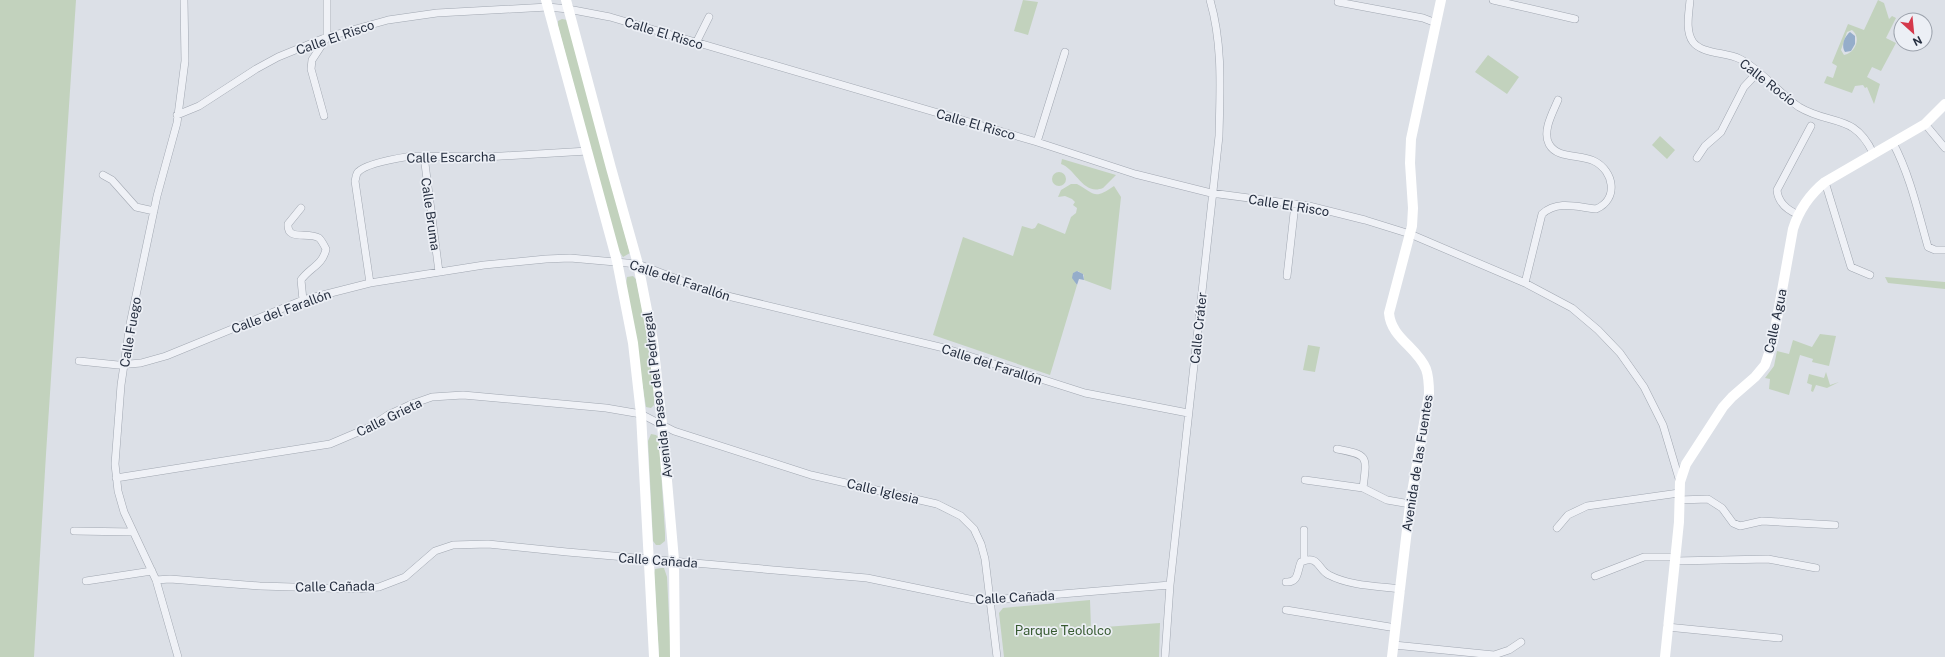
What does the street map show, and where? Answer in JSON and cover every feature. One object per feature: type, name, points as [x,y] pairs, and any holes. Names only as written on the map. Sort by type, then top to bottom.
[{"type":"street","name":"Calle Fuego","points":[[178,657],[156,580],[124,512],[116,478],[115,464],[124,365],[130,324],[154,211],[177,123],[185,61],[184,0]]},
{"type":"street","points":[[324,116],[311,68],[312,60],[327,37],[327,0]]},
{"type":"street","name":"Calle Cráter","points":[[1165,657],[1170,585],[1218,136],[1221,76],[1219,45],[1210,0]]},
{"type":"street","name":"Avenida de las Fuentes","points":[[1392,657],[1410,504],[1429,394],[1429,381],[1426,370],[1420,358],[1395,331],[1390,322],[1389,313],[1391,300],[1410,234],[1413,208],[1410,163],[1411,139],[1441,0]]},
{"type":"street","points":[[1493,0],[1575,19]]},
{"type":"street","name":"Calle Rocío","points":[[1690,0],[1689,29],[1690,37],[1695,44],[1706,50],[1724,53],[1737,58],[1804,109],[1855,128],[1866,139],[1873,153]]},
{"type":"street","points":[[1338,2],[1423,18],[1436,23]]},
{"type":"street","name":"Calle El Risco","points":[[178,115],[199,106],[244,76],[278,57],[327,37],[388,20],[430,14],[547,4],[567,4],[1037,142],[1135,174],[1211,193],[1295,204],[1344,214],[1410,234],[1525,283],[1572,308],[1598,330],[1620,353],[1644,387],[1663,425],[1680,482]]},
{"type":"street","name":"Avenida Paseo del Pedregal","points":[[547,4],[617,261],[633,343],[641,414],[654,657]]},
{"type":"street","name":"Avenida Paseo del Pedregal","points":[[567,4],[610,168],[638,264],[653,341],[674,560],[676,657]]},
{"type":"street","points":[[696,43],[709,17]]},
{"type":"street","points":[[1037,142],[1065,52]]},
{"type":"street","points":[[1697,158],[1705,146],[1721,132],[1744,87],[1757,73]]},
{"type":"street","points":[[1525,283],[1542,214],[1557,206],[1596,209],[1608,201],[1611,193],[1609,178],[1601,166],[1592,160],[1559,153],[1553,150],[1548,144],[1546,136],[1558,100]]},
{"type":"street","name":"Calle Agua","points":[[1665,657],[1679,522],[1680,482],[1686,464],[1723,407],[1732,396],[1760,372],[1767,359],[1773,341],[1793,229],[1799,215],[1812,194],[1825,182],[1873,153],[1928,127],[1945,104]]},
{"type":"street","points":[[1799,215],[1783,206],[1778,197],[1777,190],[1811,126]]},
{"type":"street","points":[[1928,127],[1945,148]]},
{"type":"street","points":[[1893,143],[1899,155],[1914,197],[1928,247],[1935,250],[1945,250]]},
{"type":"street","name":"Calle Escarcha","points":[[370,283],[355,181],[357,172],[371,165],[399,158],[424,156],[486,157],[588,151]]},
{"type":"street","name":"Calle Bruma","points":[[424,156],[439,272]]},
{"type":"street","points":[[103,175],[112,180],[136,207],[154,211]]},
{"type":"street","points":[[1825,182],[1852,267],[1870,276]]},
{"type":"street","points":[[1287,276],[1295,204]]},
{"type":"street","points":[[301,208],[288,224],[289,232],[293,235],[313,236],[319,238],[326,249],[325,256],[319,264],[306,272],[301,280],[303,300]]},
{"type":"street","name":"Calle del Farallón","points":[[79,361],[124,365],[141,363],[166,356],[303,300],[370,283],[439,272],[546,259],[617,261],[638,264],[711,292],[944,348],[1085,393],[1188,413]]},
{"type":"street","name":"Calle Grieta","points":[[116,478],[330,444],[370,428],[388,415],[432,397],[463,395],[606,408],[641,414],[662,424]]},
{"type":"street","name":"Calle Iglesia","points":[[662,424],[674,431],[810,474],[936,504],[961,516],[974,529],[981,544],[997,657]]},
{"type":"street","points":[[1337,449],[1359,453],[1363,457],[1366,462],[1363,488]]},
{"type":"street","points":[[1305,480],[1363,488],[1387,500],[1410,504]]},
{"type":"street","points":[[1557,528],[1568,515],[1586,506],[1679,497],[1708,499],[1716,503],[1734,523],[1740,526],[1762,521],[1835,525]]},
{"type":"street","points":[[1304,530],[1304,561]]},
{"type":"street","points":[[74,531],[133,532]]},
{"type":"street","name":"Calle Cañada","points":[[156,580],[170,579],[260,586],[380,587],[405,577],[435,551],[453,545],[488,544],[867,578],[974,600],[990,600],[1170,585]]},
{"type":"street","points":[[1595,576],[1644,556],[1675,559],[1768,559],[1816,568]]},
{"type":"street","points":[[1286,582],[1292,583],[1295,580],[1301,562],[1312,560],[1318,563],[1327,575],[1343,580],[1401,589]]},
{"type":"street","points":[[86,581],[152,571]]},
{"type":"street","points":[[1286,610],[1396,628]]},
{"type":"street","points":[[1667,627],[1779,638]]},
{"type":"street","points":[[1394,645],[1494,655],[1509,650],[1521,642]]},
{"type":"green space","points":[[0,0],[76,0],[34,657],[0,657]]},
{"type":"green space","points":[[1023,0],[1038,2],[1028,35],[1014,31]]},
{"type":"green space","points":[[1878,0],[1884,3],[1889,19],[1893,16],[1893,24],[1886,38],[1893,42],[1893,49],[1881,71],[1872,67],[1867,77],[1880,84],[1874,104],[1867,87],[1865,88],[1863,85],[1855,86],[1852,93],[1824,83],[1827,76],[1833,78],[1837,66],[1832,63],[1848,24],[1864,30]],"holes":[[[1852,30],[1857,37],[1854,48],[1848,54],[1844,55],[1841,50],[1847,32]]]},
{"type":"green space","points":[[562,19],[567,20],[630,253],[623,257],[617,248],[558,26],[558,21]]},
{"type":"green space","points":[[1488,55],[1519,77],[1507,94],[1475,72]]},
{"type":"green space","points":[[1660,136],[1675,150],[1667,159],[1652,145]]},
{"type":"green space","points":[[1062,159],[1116,175],[1103,188],[1090,188],[1061,164]]},
{"type":"green space","points":[[1056,172],[1062,172],[1066,176],[1066,182],[1062,186],[1056,186],[1052,182],[1052,176]]},
{"type":"green space","points":[[1071,184],[1077,184],[1095,194],[1102,193],[1114,186],[1121,197],[1111,290],[1084,280],[1084,275],[1078,271],[1073,273],[1077,285],[1050,375],[933,335],[963,237],[1013,256],[1022,226],[1032,229],[1035,228],[1038,223],[1065,234],[1071,217],[1076,213],[1077,208],[1073,205],[1075,202],[1072,199],[1065,196],[1058,197],[1061,190]]},
{"type":"green space","points":[[633,276],[636,279],[648,337],[655,400],[654,405],[651,408],[646,407],[626,284],[627,277]]},
{"type":"green space","points":[[1885,277],[1945,282],[1945,289],[1888,283]]},
{"type":"green space","points":[[1820,334],[1836,336],[1829,366],[1812,362],[1813,359],[1800,355],[1789,395],[1769,389],[1770,379],[1765,378],[1774,366],[1777,351],[1789,354],[1793,340],[1812,347]]},
{"type":"green space","points":[[1308,345],[1320,347],[1315,372],[1303,370]]},
{"type":"green space","points":[[1826,372],[1830,385],[1839,382],[1827,388],[1816,385],[1813,392],[1811,391],[1812,385],[1807,383],[1809,374],[1824,378]]},
{"type":"green space","points":[[651,434],[656,435],[659,438],[665,533],[665,541],[660,545],[656,545],[653,541],[648,441]]},
{"type":"green space","points":[[664,568],[667,577],[671,657],[659,657],[654,573],[655,569]]},
{"type":"green space","name":"Parque Teololco","points":[[1090,600],[1091,628],[1160,623],[1159,657],[1004,657],[999,613],[1003,608]]},
{"type":"water","points":[[1850,32],[1855,36],[1855,44],[1851,51],[1845,52],[1843,47],[1844,42],[1846,36]]},
{"type":"water","points":[[1077,271],[1083,274],[1084,280],[1079,279],[1077,285],[1072,278],[1073,273]]}]
